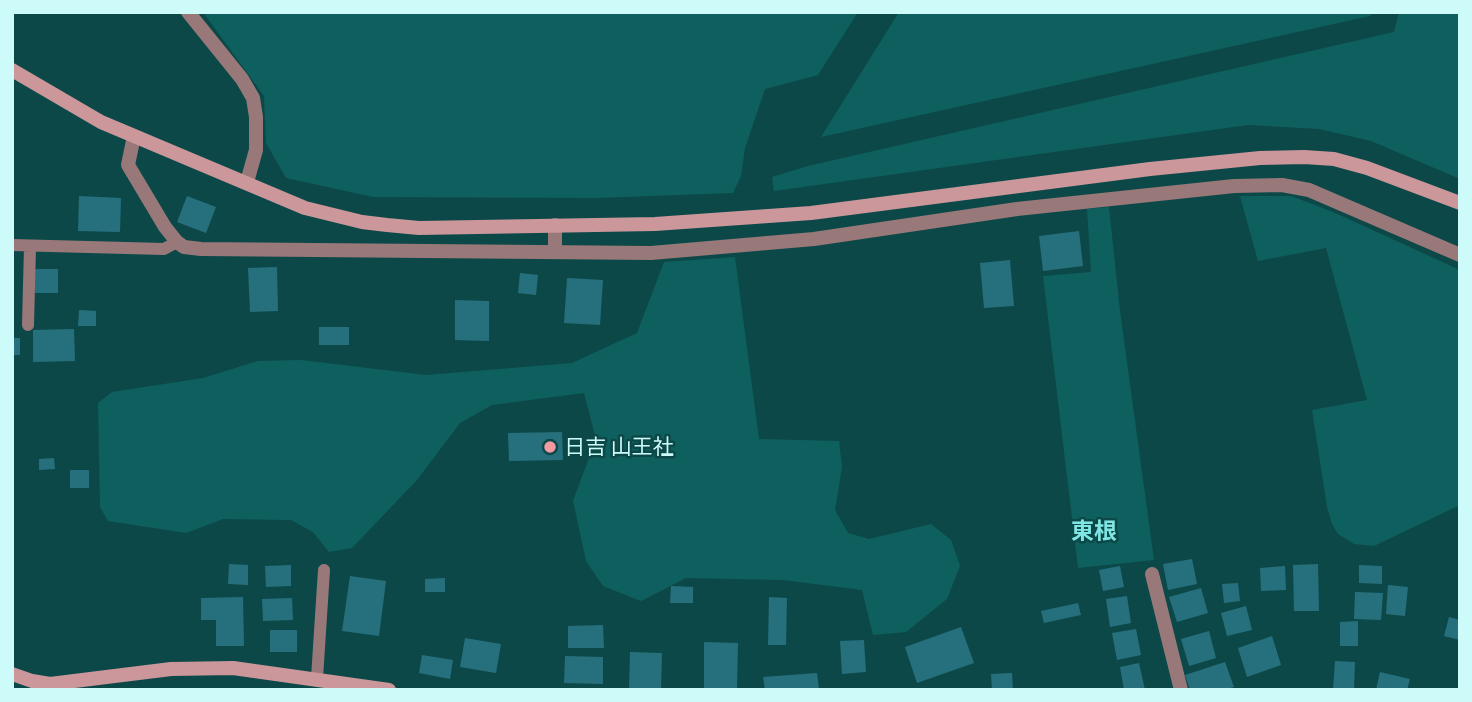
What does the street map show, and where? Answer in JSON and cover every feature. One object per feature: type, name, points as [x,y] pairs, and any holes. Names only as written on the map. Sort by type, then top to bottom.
[{"type":"street","points":[[188,12],[242,79],[253,98],[257,117],[256,150],[247,182]]},
{"type":"street","points":[[12,70],[101,122],[305,208],[362,222],[419,228],[655,224],[811,213],[1150,169],[1260,158],[1334,159],[1367,168],[1460,203]]},
{"type":"street","points":[[134,136],[128,165],[177,242],[184,247],[201,249],[651,253],[814,239],[1017,209],[1234,186],[1282,185],[1309,190],[1460,255]]},
{"type":"street","points":[[555,225],[555,251]]},
{"type":"street","points":[[1152,574],[1181,690]]},
{"type":"street","points":[[33,690],[50,684],[171,669],[233,668],[389,690]]},
{"type":"street","points":[[12,674],[50,684]]},
{"type":"lane","points":[[12,245],[164,249],[177,242]]},
{"type":"lane","points":[[28,325],[30,247]]},
{"type":"lane","points":[[317,678],[324,570]]},
{"type":"shaded area","points":[[203,12],[858,12],[818,75],[765,89],[745,148],[741,176],[733,193],[597,198],[373,197],[286,178],[266,143],[264,96]]},
{"type":"shaded area","points":[[899,12],[1375,12],[1370,16],[821,137]]},
{"type":"shaded area","points":[[1399,12],[1460,12],[1460,179],[1371,141],[1319,129],[1248,125],[774,191],[772,177],[808,166],[1394,32]]},
{"type":"shaded area","points":[[1240,196],[1291,196],[1333,212],[1460,270],[1460,505],[1374,546],[1354,544],[1338,534],[1327,507],[1312,410],[1367,400],[1326,248],[1258,261]]},
{"type":"shaded area","points":[[1109,207],[1120,311],[1154,560],[1078,568],[1043,276],[1091,272],[1087,209]]},
{"type":"shaded area","points":[[735,257],[759,439],[839,441],[842,467],[835,510],[848,533],[869,539],[931,524],[951,540],[960,566],[947,599],[906,632],[873,635],[862,590],[783,580],[686,578],[641,601],[603,586],[586,561],[573,501],[596,439],[584,393],[492,405],[460,423],[417,480],[352,548],[329,552],[313,532],[291,520],[223,519],[186,533],[108,521],[100,507],[98,403],[112,392],[203,378],[258,361],[301,360],[426,375],[572,363],[637,333],[664,262]]},
{"type":"building","points":[[79,196],[121,198],[120,232],[78,231]]},
{"type":"building","points":[[187,196],[216,207],[206,233],[177,222]]},
{"type":"building","points":[[1079,231],[1083,266],[1043,271],[1039,236]]},
{"type":"building","points":[[1010,260],[1014,306],[984,308],[980,263]]},
{"type":"building","points":[[277,267],[278,311],[250,312],[248,268]]},
{"type":"building","points":[[35,269],[58,269],[58,293],[35,293]]},
{"type":"building","points":[[520,273],[538,275],[536,295],[518,293]]},
{"type":"building","points":[[567,278],[603,280],[600,325],[564,323]]},
{"type":"building","points":[[455,300],[489,301],[489,341],[455,340]]},
{"type":"building","points":[[79,310],[96,311],[96,326],[78,326]]},
{"type":"building","points":[[319,327],[349,327],[349,345],[319,345]]},
{"type":"building","points":[[74,329],[75,361],[33,362],[33,330]]},
{"type":"building","points":[[12,338],[20,338],[20,355],[12,355]]},
{"type":"building","points":[[562,432],[563,460],[509,461],[508,433]]},
{"type":"building","points":[[54,458],[55,469],[39,470],[39,459]]},
{"type":"building","points":[[70,470],[89,470],[89,488],[70,488]]},
{"type":"building","points":[[1192,559],[1197,584],[1168,590],[1163,564]]},
{"type":"building","points":[[229,564],[248,565],[248,585],[228,584]]},
{"type":"building","points":[[1318,564],[1319,611],[1294,611],[1293,565]]},
{"type":"building","points":[[291,565],[291,586],[266,587],[265,566]]},
{"type":"building","points":[[1359,565],[1382,566],[1382,584],[1359,583]]},
{"type":"building","points":[[1120,566],[1124,587],[1103,591],[1099,570]]},
{"type":"building","points":[[1285,566],[1286,590],[1261,591],[1260,568]]},
{"type":"building","points":[[350,576],[386,581],[379,636],[342,631]]},
{"type":"building","points":[[445,578],[445,592],[425,592],[425,579]]},
{"type":"building","points":[[1238,583],[1240,601],[1224,603],[1222,584]]},
{"type":"building","points":[[1388,585],[1408,587],[1405,616],[1386,614]]},
{"type":"building","points":[[671,586],[693,587],[693,603],[670,603]]},
{"type":"building","points":[[1201,588],[1208,613],[1177,622],[1169,597]]},
{"type":"building","points":[[1355,592],[1383,593],[1381,620],[1354,619]]},
{"type":"building","points":[[1127,596],[1131,623],[1110,627],[1106,599]]},
{"type":"building","points":[[243,597],[244,646],[216,646],[216,620],[201,620],[201,598]]},
{"type":"building","points":[[769,597],[787,598],[786,645],[768,645]]},
{"type":"building","points":[[292,598],[293,620],[263,621],[262,599]]},
{"type":"building","points":[[1078,603],[1081,615],[1044,623],[1041,611]]},
{"type":"building","points":[[1246,606],[1252,630],[1227,636],[1221,613]]},
{"type":"building","points":[[1449,617],[1460,620],[1460,640],[1444,636]]},
{"type":"building","points":[[1358,621],[1358,646],[1340,646],[1340,622]]},
{"type":"building","points":[[603,625],[604,648],[568,648],[568,626]]},
{"type":"building","points":[[961,627],[974,663],[917,683],[905,647]]},
{"type":"building","points":[[1136,629],[1141,655],[1117,660],[1112,633]]},
{"type":"building","points":[[270,630],[297,630],[297,652],[270,652]]},
{"type":"building","points":[[1209,631],[1216,658],[1189,666],[1181,639]]},
{"type":"building","points":[[1272,636],[1281,665],[1247,677],[1238,648]]},
{"type":"building","points":[[465,638],[501,644],[496,673],[460,667]]},
{"type":"building","points":[[864,640],[866,672],[842,674],[840,641]]},
{"type":"building","points":[[704,642],[738,643],[737,688],[704,688]]},
{"type":"building","points":[[630,652],[662,653],[661,690],[629,690]]},
{"type":"building","points":[[422,655],[453,660],[450,679],[419,673]]},
{"type":"building","points":[[565,656],[603,657],[603,684],[564,683]]},
{"type":"building","points":[[1335,661],[1355,662],[1354,690],[1333,690]]},
{"type":"building","points":[[1225,662],[1234,687],[1225,690],[1190,690],[1185,675]]},
{"type":"building","points":[[1139,663],[1145,690],[1124,690],[1120,667]]},
{"type":"building","points":[[1380,672],[1410,679],[1407,690],[1376,690]]},
{"type":"building","points":[[817,673],[819,689],[765,690],[763,677]]},
{"type":"building","points":[[1012,673],[1013,690],[992,690],[991,674]]},
{"type":"place","name":"日吉 山王社","points":[[550,447]]},
{"type":"district","name":"東根","points":[[1094,531]]}]
